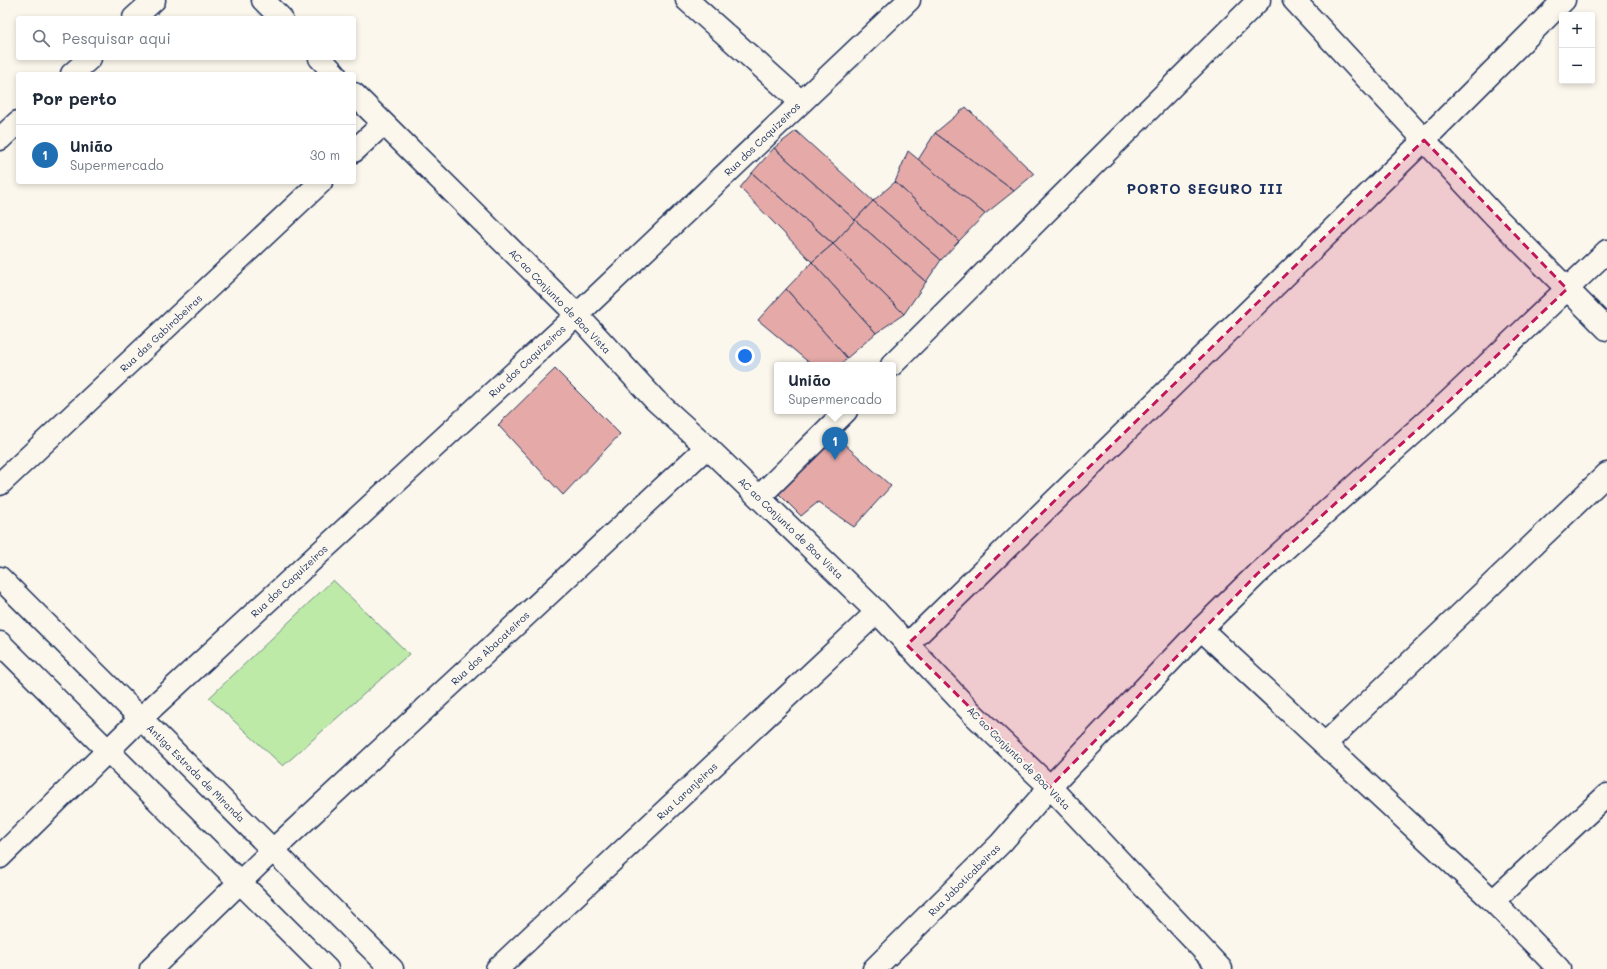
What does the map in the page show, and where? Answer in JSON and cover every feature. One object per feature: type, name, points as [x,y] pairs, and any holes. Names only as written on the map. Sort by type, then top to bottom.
[{"type":"street","points":[[136,16],[154,0]]},
{"type":"street","points":[[263,0],[279,16]]},
{"type":"street","points":[[687,0],[801,102]]},
{"type":"street","name":"Rua dos Caquizeiros","points":[[0,857],[141,718],[577,315],[909,0]]},
{"type":"street","points":[[895,362],[1259,0]]},
{"type":"street","points":[[1294,0],[1494,215],[1607,329]]},
{"type":"street","points":[[907,645],[1424,140],[1564,0]]},
{"type":"street","points":[[74,72],[88,60]]},
{"type":"street","points":[[322,60],[333,72]]},
{"type":"street","name":"AC ao Conjunto de Boa Vista","points":[[356,96],[577,315],[655,400],[707,447],[877,612],[974,714],[1050,787],[1221,969]]},
{"type":"street","points":[[0,139],[16,124]]},
{"type":"street","points":[[356,149],[383,124]]},
{"type":"street","name":"Rua das Gabirobeiras","points":[[0,484],[319,184]]},
{"type":"street","name":"Rua Jaboticabeiras","points":[[874,969],[1000,843],[1050,787],[1201,629],[1257,574],[1448,402],[1607,251]]},
{"type":"street","points":[[759,497],[843,414]]},
{"type":"street","name":"Rua dos Abacateiros","points":[[151,969],[273,850],[707,447]]},
{"type":"street","points":[[1325,744],[1607,474]]},
{"type":"street","name":"Antiga Estrada de Miranda","points":[[0,578],[392,969]]},
{"type":"street","name":"Rua Laranjeiras","points":[[497,969],[877,612]]},
{"type":"street","points":[[1201,629],[1493,901],[1559,969]]},
{"type":"street","points":[[0,643],[327,969]]},
{"type":"street","points":[[1493,901],[1607,794]]},
{"type":"highlighted area","points":[[1424,140],[1567,289],[1448,402],[1257,574],[1050,787],[907,645]]},
{"type":"green space","points":[[333,580],[409,654],[283,766],[209,698]]},
{"type":"building","points":[[966,107],[1034,174],[1014,191],[935,133]]},
{"type":"building","points":[[796,131],[873,201],[855,220],[774,148]]},
{"type":"building","points":[[935,133],[1014,191],[985,214],[918,160]]},
{"type":"building","points":[[774,148],[855,220],[833,244],[752,173]]},
{"type":"building","points":[[908,151],[985,214],[959,241],[895,182]]},
{"type":"building","points":[[752,173],[833,244],[812,262],[740,188]]},
{"type":"building","points":[[895,182],[959,241],[941,260],[873,201]]},
{"type":"building","points":[[873,201],[941,260],[926,282],[855,220]]},
{"type":"building","points":[[855,220],[926,282],[904,314],[833,244]]},
{"type":"building","points":[[833,244],[904,314],[876,333],[812,262]]},
{"type":"building","points":[[812,262],[876,333],[847,358],[786,289]]},
{"type":"building","points":[[786,289],[847,358],[844,362],[808,362],[758,320]]},
{"type":"building","points":[[555,369],[620,434],[563,495],[498,425]]},
{"type":"building","points":[[833,434],[891,486],[854,527],[818,502],[801,516],[777,492]]},
{"type":"place","name":"União","points":[[835,460]]},
{"type":"district","name":"PORTO SEGURO III","points":[[1205,188]]}]
